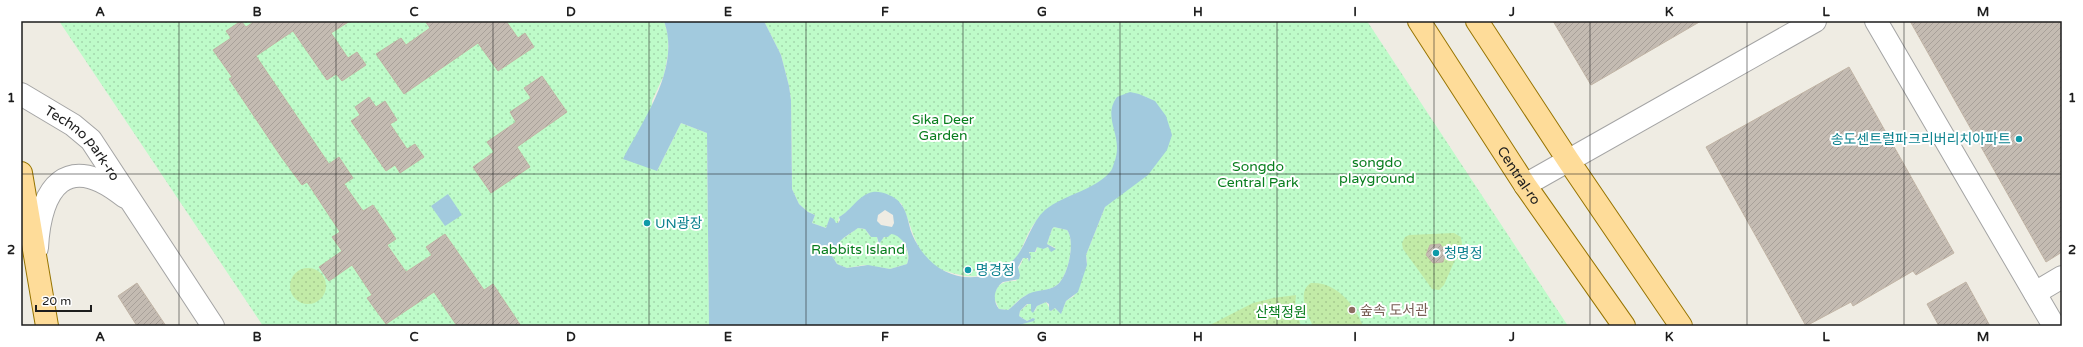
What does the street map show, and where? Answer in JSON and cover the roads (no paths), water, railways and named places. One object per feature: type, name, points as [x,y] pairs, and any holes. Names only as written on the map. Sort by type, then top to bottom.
[{"type":"main road","name":"Central-ro","points":[[1419,21],[1525,185],[1624,326]]},
{"type":"main road","points":[[1477,21],[1568,160],[1681,326]]},
{"type":"main road","points":[[21,173],[46,326]]},
{"type":"street","points":[[1525,185],[1815,21]]},
{"type":"street","points":[[1876,21],[2054,326]]},
{"type":"street","name":"Techno park-ro","points":[[21,94],[83,132],[94,144],[213,326]]},
{"type":"street","name":"Techno park-ro","points":[[37,265],[38,226],[42,210],[52,190],[67,177],[78,176],[90,178],[108,185],[133,204]]},
{"type":"street","points":[[2035,293],[2062,276]]},
{"type":"water","points":[[664,21],[764,21],[781,55],[789,86],[791,100],[792,189],[799,204],[808,212],[815,215],[812,223],[826,228],[830,217],[838,223],[840,220],[839,217],[868,193],[880,192],[888,194],[898,200],[903,207],[912,234],[920,248],[930,260],[941,269],[954,275],[967,277],[981,276],[996,272],[1010,263],[1020,252],[1035,222],[1045,210],[1061,200],[1095,184],[1110,172],[1117,153],[1116,136],[1111,113],[1117,97],[1130,92],[1155,101],[1166,116],[1172,135],[1167,150],[1148,175],[1105,207],[1086,255],[1087,265],[1078,292],[1066,301],[1061,314],[1055,308],[1051,311],[1049,310],[1049,304],[1046,302],[1037,306],[1033,313],[1031,311],[1031,304],[1027,304],[1020,311],[1019,316],[1027,321],[1033,318],[1035,319],[1034,321],[1015,326],[709,326],[707,133],[681,123],[657,171],[623,159],[650,110],[658,92],[668,57],[668,39]],"holes":[[[885,210],[893,215],[894,223],[892,227],[881,225],[877,221],[878,215]],[[1054,227],[1067,230],[1070,235],[1070,259],[1061,281],[1049,289],[1029,294],[1020,299],[1008,310],[999,309],[995,302],[996,291],[1003,282],[1019,279],[1020,275],[1018,267],[1023,258],[1028,258],[1029,262],[1031,257],[1029,252],[1035,252],[1037,247],[1043,249],[1048,247],[1051,252],[1056,249],[1047,244]],[[858,228],[865,229],[871,237],[877,237],[879,244],[884,237],[888,237],[891,234],[895,235],[903,241],[905,245],[908,255],[907,264],[890,269],[868,265],[847,268],[837,264],[832,256],[836,246],[846,236]]]},
{"type":"water","points":[[448,194],[462,215],[445,226],[431,206]]},
{"type":"place","name":"송도센트럴파크리버리치아파트","points":[[2019,139]]},
{"type":"place","name":"UN광장","points":[[647,223]]},
{"type":"place","name":"청명정","points":[[1436,253]]},
{"type":"place","name":"명경정","points":[[968,270]]},
{"type":"place","name":"숲속 도서관","points":[[1352,310]]},
{"type":"park label","name":"Sika Deer Garden","points":[[943,128]]},
{"type":"park label","name":"songdo playground","points":[[1377,170]]},
{"type":"park label","name":"Songdo Central Park","points":[[1258,174]]},
{"type":"park label","name":"Rabbits Island","points":[[858,249]]},
{"type":"park label","name":"산책정원","points":[[1281,312]]}]
